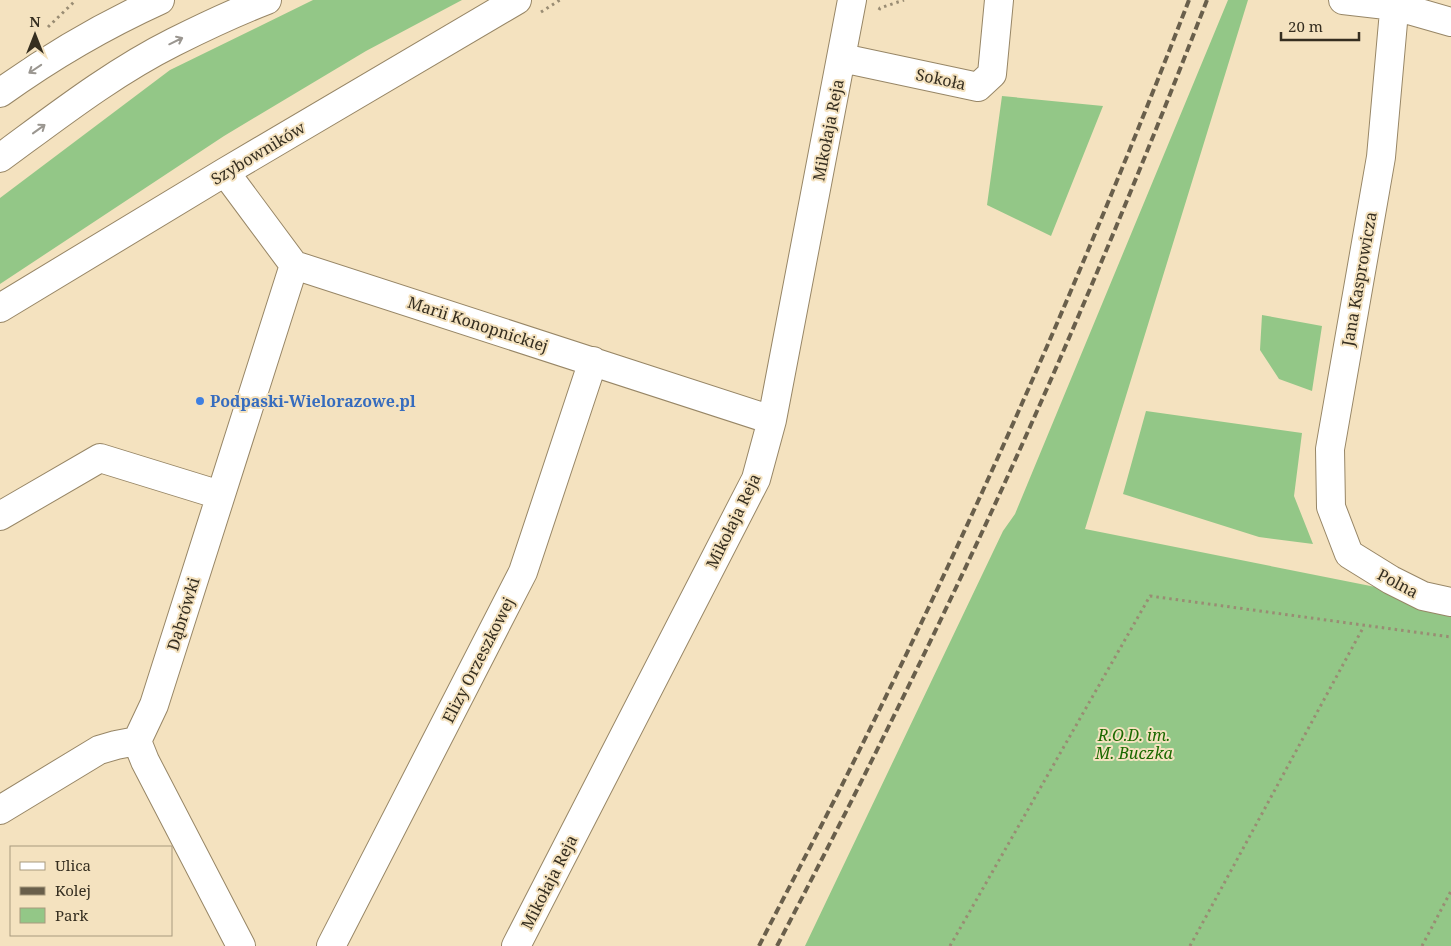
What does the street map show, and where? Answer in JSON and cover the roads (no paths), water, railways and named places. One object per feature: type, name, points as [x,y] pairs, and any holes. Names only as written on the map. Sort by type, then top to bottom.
[{"type":"street","points":[[0,92],[47,61],[92,35],[160,0]]},
{"type":"street","name":"Szybowników","points":[[0,308],[225,172],[517,0]]},
{"type":"street","name":"Mikołaja Reja","points":[[516,946],[756,479],[772,420],[852,0]]},
{"type":"street","name":"Sokoła","points":[[842,58],[978,87],[992,74],[1000,0]]},
{"type":"street","points":[[1343,0],[1395,3],[1451,22]]},
{"type":"street","points":[[0,158],[70,107],[172,42],[265,1]]},
{"type":"street","name":"Jana Kasprowicza","points":[[1349,554],[1331,507],[1330,449],[1381,157],[1395,3]]},
{"type":"street","points":[[225,172],[294,265]]},
{"type":"street","name":"Marii Konopnickiej","points":[[294,265],[772,420]]},
{"type":"street","name":"Dąbrówki","points":[[137,741],[154,705],[294,265]]},
{"type":"street","name":"Elizy Orzeszkowej","points":[[330,946],[523,572],[593,361]]},
{"type":"street","points":[[0,516],[100,458],[220,495]]},
{"type":"street","name":"Polna","points":[[1349,554],[1390,580],[1424,596],[1451,602]]},
{"type":"street","points":[[0,810],[99,750],[137,741],[150,770],[241,946]]},
{"type":"railway","points":[[759,946],[886,696],[979,500],[1067,301],[1189,0]]},
{"type":"railway","points":[[777,946],[913,678],[1019,451],[1103,259],[1207,0]]},
{"type":"place","name":"Podpaski-Wielorazowe.pl","points":[[200,401]]},
{"type":"park label","name":"R.O.D. im. M. Buczka","points":[[1134,744]]}]
